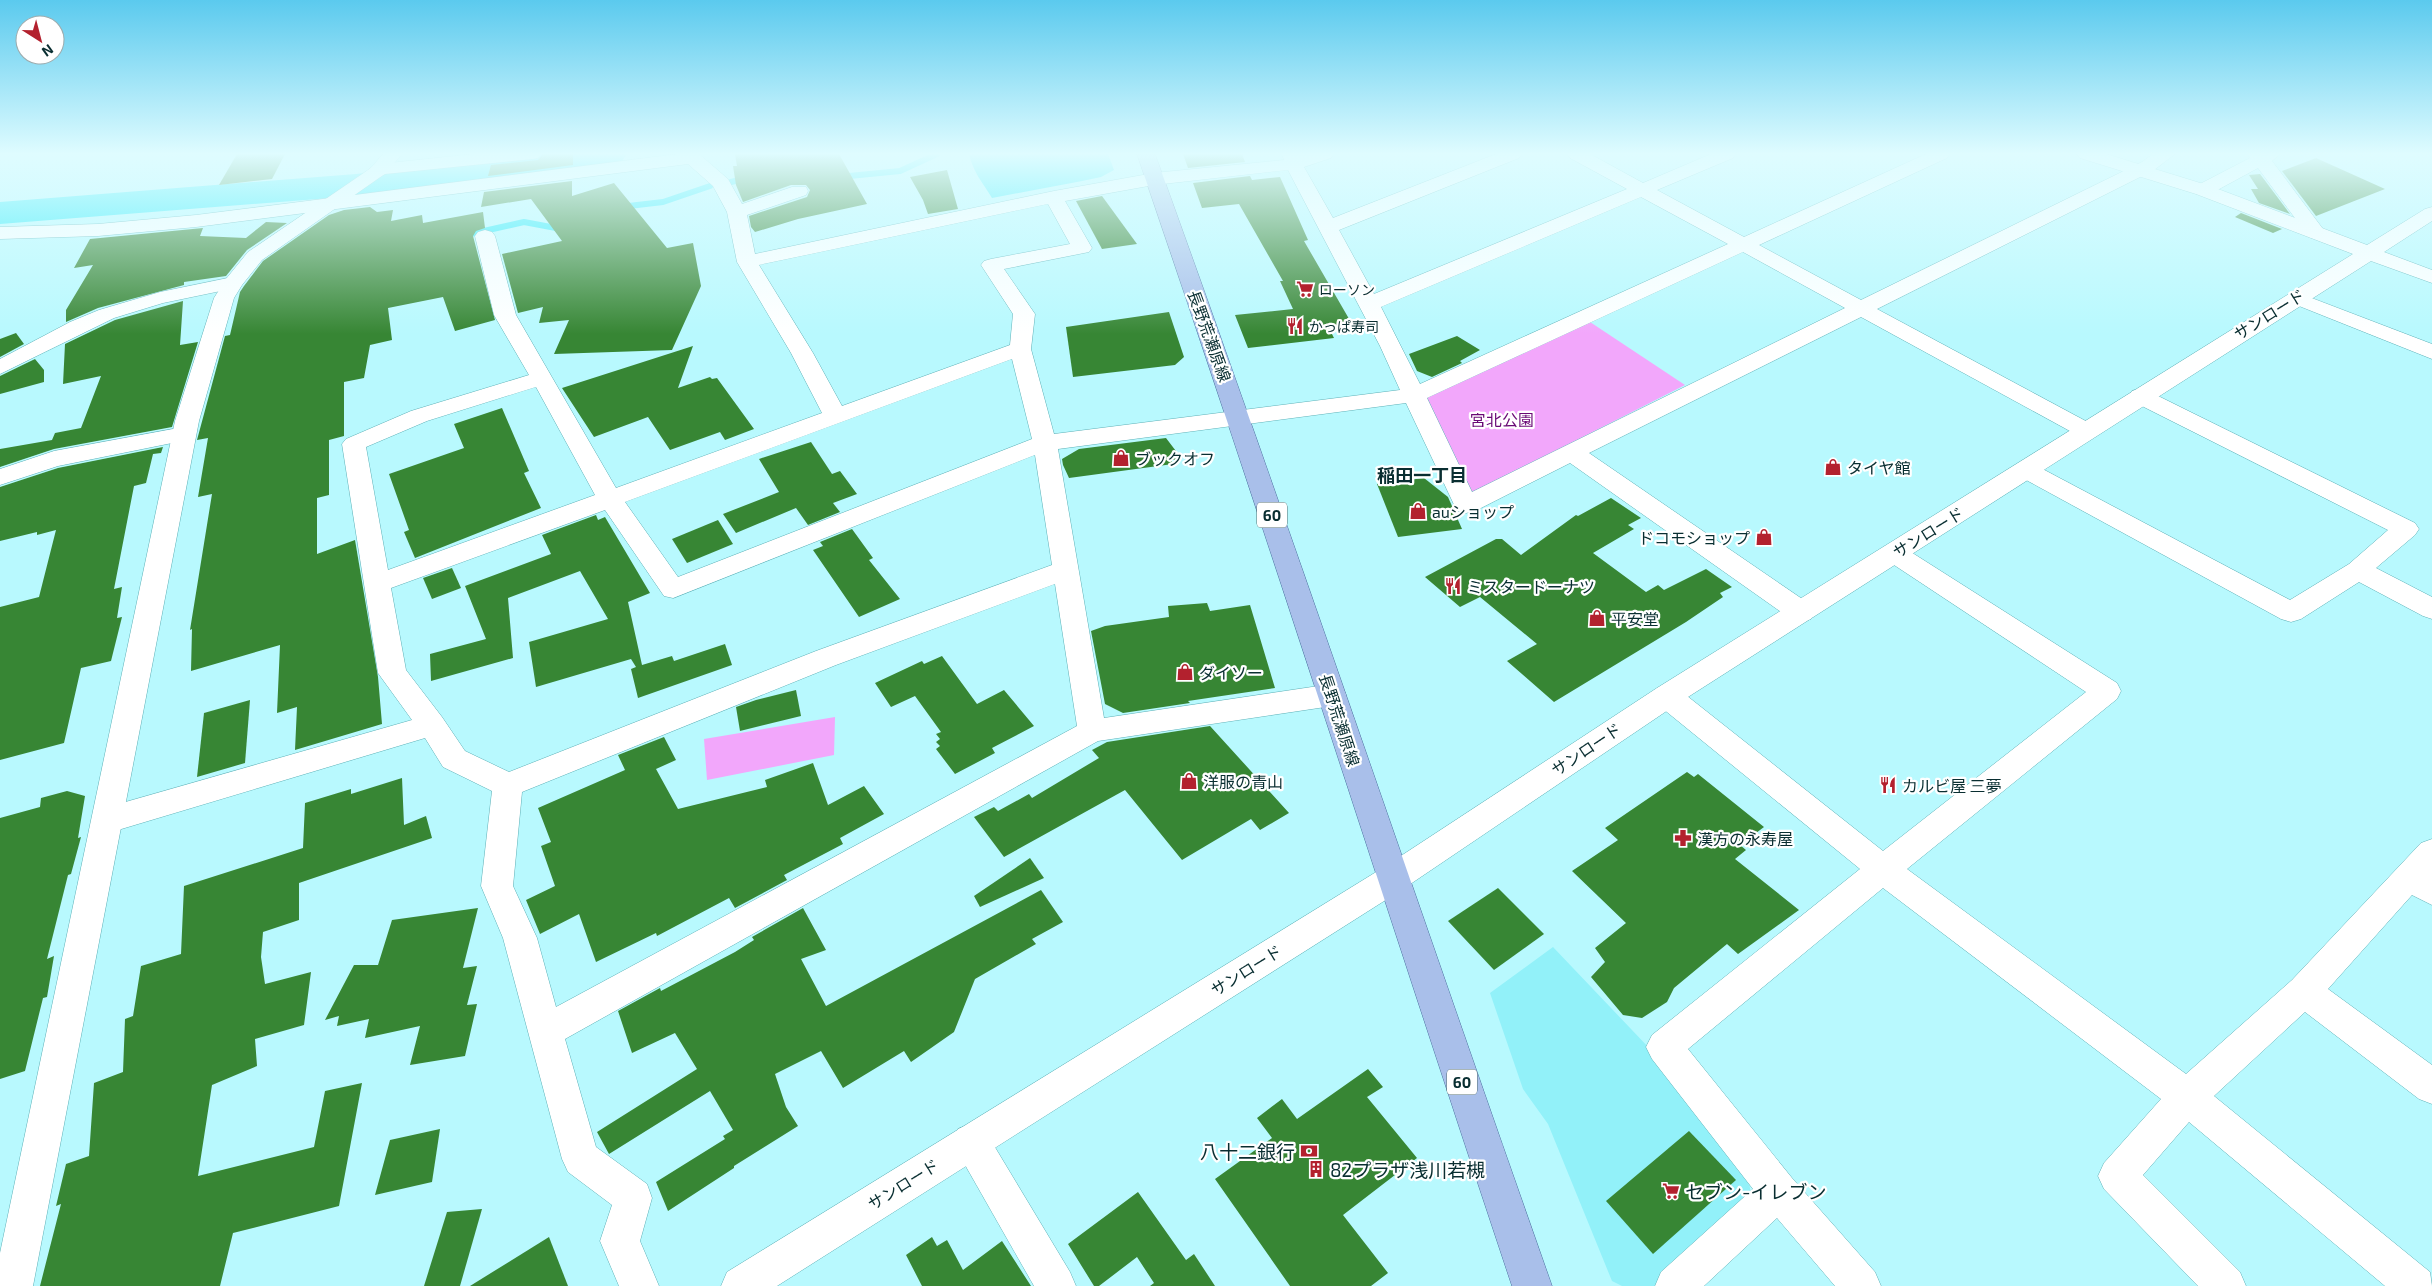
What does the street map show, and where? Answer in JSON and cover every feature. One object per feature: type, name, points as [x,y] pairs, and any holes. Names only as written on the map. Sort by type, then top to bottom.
[{"type":"main road","name":"長野荒瀬原線","points":[[1166,214],[1239,418],[1392,878],[1532,1286]]},
{"type":"street","points":[[0,233],[68,233],[235,214]]},
{"type":"street","points":[[12,1286],[108,820],[184,434],[224,298],[233,283],[255,256],[316,214]]},
{"type":"street","points":[[738,214],[747,262],[779,318],[802,353],[836,416]]},
{"type":"street","points":[[747,262],[974,214]]},
{"type":"street","points":[[1063,214],[1082,248],[990,265],[1024,314],[1020,349],[1045,443],[1092,731]]},
{"type":"street","points":[[1322,214],[1415,395],[1466,505],[2049,214]]},
{"type":"street","points":[[1328,226],[1359,214]]},
{"type":"street","points":[[1369,304],[1584,214]]},
{"type":"street","points":[[1686,214],[2087,431]]},
{"type":"street","points":[[485,236],[505,315],[610,499],[673,589],[1045,443],[1415,395],[1810,214]]},
{"type":"street","points":[[2268,214],[2432,277]]},
{"type":"street","points":[[2303,214],[2316,232]]},
{"type":"street","name":"サンロード","points":[[741,1286],[1392,878],[1667,696],[2367,252],[2430,214]]},
{"type":"street","points":[[0,368],[88,322],[124,308],[169,295],[233,283]]},
{"type":"street","points":[[2296,298],[2432,352]]},
{"type":"street","points":[[376,584],[1020,349]]},
{"type":"street","points":[[542,378],[419,416],[354,444],[392,673],[432,725],[454,759],[508,785],[826,658],[1065,570]]},
{"type":"street","points":[[2026,470],[2291,612],[2358,570],[2406,529],[2140,396]]},
{"type":"street","points":[[0,478],[54,459],[184,434]]},
{"type":"street","points":[[1570,452],[1801,612]]},
{"type":"street","points":[[1861,1286],[1779,1191],[1664,1047],[2107,691],[1894,553]]},
{"type":"street","points":[[2358,570],[2432,610]]},
{"type":"street","points":[[546,1030],[1092,731],[1332,696]]},
{"type":"street","points":[[1667,696],[1882,870],[2187,1097],[2416,1286]]},
{"type":"street","points":[[108,820],[432,725]]},
{"type":"street","points":[[508,785],[497,886],[520,938],[581,1159],[633,1198],[620,1241],[639,1286]]},
{"type":"street","points":[[2226,1286],[2118,1176],[2187,1097],[2421,884],[2432,852]]},
{"type":"street","points":[[2304,991],[2432,1087]]},
{"type":"street","points":[[971,1142],[1056,1286]]},
{"type":"street","points":[[1675,1286],[1779,1191]]},
{"type":"shaded area","points":[[1553,947],[1651,1050],[1747,1169],[1751,1195],[1654,1286],[1622,1286],[1612,1281],[1548,1124],[1523,1089],[1490,993]]},
{"type":"green space","name":"宮北公園","points":[[1587,320],[1685,385],[1471,494],[1425,396]]},
{"type":"green space","points":[[835,717],[834,755],[707,780],[704,739]]},
{"type":"building","points":[[392,214],[391,221],[422,215],[423,223],[472,214],[483,214],[485,228],[476,231],[473,236],[495,320],[455,331],[443,297],[388,308],[392,340],[370,345],[364,378],[344,382],[344,436],[329,440],[329,495],[317,498],[317,554],[355,540],[378,677],[382,724],[295,750],[297,707],[277,713],[280,645],[191,671],[192,629],[190,630],[212,494],[198,497],[208,438],[197,440],[225,336],[230,335],[240,292],[263,261],[329,215]]},
{"type":"building","points":[[542,214],[639,214],[667,248],[693,243],[701,286],[672,350],[554,354],[569,320],[539,323],[543,307],[518,313],[502,254],[562,241]]},
{"type":"building","points":[[755,214],[821,214],[755,232],[751,227],[749,216]]},
{"type":"building","points":[[1083,214],[1115,214],[1137,244],[1102,249]]},
{"type":"building","points":[[1245,214],[1296,214],[1308,240],[1304,241],[1352,324],[1328,326],[1334,338],[1248,348],[1235,315],[1293,309],[1280,281],[1283,281]]},
{"type":"building","points":[[2244,214],[2282,229],[2273,233],[2235,217]]},
{"type":"building","points":[[266,222],[287,223],[247,250],[226,276],[184,282],[184,285],[98,308],[66,322],[66,310],[93,265],[74,268],[90,239],[203,228],[200,236],[246,238]]},
{"type":"building","points":[[183,301],[180,345],[198,342],[172,427],[54,449],[0,467],[0,449],[52,440],[55,433],[81,428],[101,376],[63,384],[65,344],[115,320]]},
{"type":"building","points":[[1169,312],[1184,357],[1175,365],[1073,377],[1066,327]]},
{"type":"building","points":[[16,333],[24,344],[0,357],[0,339]]},
{"type":"building","points":[[1457,336],[1480,350],[1460,361],[1462,363],[1432,377],[1417,371],[1409,354]]},
{"type":"building","points":[[693,346],[678,388],[710,377],[712,379],[717,378],[754,429],[725,440],[720,432],[670,450],[648,417],[594,437],[562,388]]},
{"type":"building","points":[[35,359],[44,370],[44,382],[0,394],[0,376]]},
{"type":"building","points":[[502,408],[529,471],[524,473],[541,508],[415,558],[404,532],[409,530],[389,474],[464,448],[454,424]]},
{"type":"building","name":"ブックオフ","points":[[1166,438],[1182,459],[1171,460],[1173,464],[1069,478],[1063,465],[1062,459],[1079,449]]},
{"type":"building","points":[[811,442],[832,474],[840,471],[857,494],[833,503],[840,512],[808,525],[796,508],[736,533],[723,514],[779,492],[759,459]]},
{"type":"building","points":[[163,447],[161,453],[153,454],[146,483],[134,486],[114,589],[122,587],[117,618],[122,617],[111,661],[81,668],[64,743],[0,760],[0,607],[39,597],[56,530],[37,535],[37,532],[0,541],[0,487],[58,468]]},
{"type":"building","name":"auショップ","points":[[1424,478],[1448,497],[1462,529],[1398,537],[1377,484]]},
{"type":"building","name":"平安堂","points":[[1611,498],[1641,518],[1628,525],[1634,529],[1593,553],[1646,592],[1658,585],[1664,590],[1706,569],[1732,587],[1720,593],[1723,597],[1686,622],[1554,702],[1507,661],[1537,644],[1480,597],[1460,607],[1425,577],[1496,539],[1502,539],[1521,555],[1576,515],[1578,516]]},
{"type":"building","points":[[596,515],[598,520],[605,517],[650,593],[628,602],[642,665],[672,656],[674,661],[725,644],[732,665],[638,698],[631,669],[636,667],[631,659],[536,687],[529,642],[608,619],[580,571],[508,598],[513,658],[431,681],[430,654],[486,639],[465,586],[551,554],[542,535]]},
{"type":"building","points":[[718,520],[733,544],[687,563],[672,539]]},
{"type":"building","points":[[852,529],[873,558],[869,560],[900,599],[859,617],[813,550],[823,546],[820,542]]},
{"type":"building","points":[[452,568],[461,588],[432,599],[423,578]]},
{"type":"building","name":"ダイソー","points":[[1207,603],[1210,611],[1250,605],[1275,688],[1123,713],[1105,704],[1091,631],[1105,626],[1169,617],[1168,606]]},
{"type":"building","points":[[942,656],[977,704],[1004,690],[1034,726],[992,748],[995,753],[955,774],[936,749],[940,746],[936,742],[940,739],[936,734],[941,732],[915,696],[891,707],[875,683],[922,661],[924,664]]},
{"type":"building","points":[[796,690],[801,716],[740,731],[736,707]]},
{"type":"building","points":[[250,700],[245,763],[197,777],[204,713]]},
{"type":"building","name":"洋服の青山","points":[[1210,726],[1289,813],[1260,830],[1251,819],[1182,860],[1125,790],[1004,857],[974,817],[994,807],[998,811],[1029,794],[1032,798],[1099,758],[1092,750],[1107,742]]},
{"type":"building","points":[[664,737],[676,760],[656,769],[678,809],[767,787],[765,780],[813,763],[828,805],[864,786],[884,814],[840,838],[843,844],[784,875],[787,880],[735,908],[729,898],[657,936],[656,933],[596,962],[579,914],[540,934],[526,900],[555,886],[541,846],[551,842],[538,808],[625,770],[618,755]]},
{"type":"building","points":[[1687,772],[1694,777],[1698,774],[1764,827],[1740,845],[1746,850],[1735,859],[1799,910],[1738,954],[1727,944],[1674,988],[1667,1002],[1642,1018],[1623,1015],[1591,977],[1605,962],[1595,948],[1626,923],[1572,871],[1618,840],[1605,828]]},
{"type":"building","points":[[402,778],[404,825],[426,816],[432,838],[299,883],[299,920],[263,932],[261,957],[265,984],[311,972],[304,1025],[255,1039],[257,1066],[212,1085],[198,1176],[314,1147],[325,1091],[362,1083],[339,1206],[233,1233],[220,1286],[40,1286],[61,1204],[56,1206],[66,1164],[89,1156],[94,1083],[123,1072],[125,1019],[133,1016],[141,966],[181,954],[184,886],[303,848],[305,803],[351,789],[351,794]]},
{"type":"building","points":[[67,791],[85,796],[78,838],[81,837],[71,874],[68,875],[47,959],[54,956],[47,997],[43,998],[25,1071],[0,1079],[0,818],[40,807],[41,798]]},
{"type":"building","points":[[1030,858],[1044,878],[980,907],[974,896]]},
{"type":"building","points":[[1498,888],[1544,934],[1494,970],[1448,921]]},
{"type":"building","points":[[1041,890],[1063,922],[1032,939],[1036,944],[975,979],[954,1032],[911,1062],[904,1051],[843,1088],[821,1051],[775,1074],[786,1107],[798,1126],[734,1166],[734,1168],[668,1211],[656,1182],[725,1139],[723,1136],[733,1130],[710,1091],[609,1154],[597,1132],[697,1069],[675,1033],[632,1053],[618,1011],[660,988],[661,991],[735,952],[754,940],[752,937],[803,908],[826,950],[801,959],[826,1006]]},
{"type":"building","points":[[478,908],[463,968],[477,966],[467,1005],[477,1004],[465,1056],[410,1065],[420,1026],[365,1038],[369,1019],[337,1026],[339,1016],[325,1020],[354,965],[378,965],[392,920]]},
{"type":"building","name":"82プラザ浅川若槻","points":[[1368,1069],[1383,1087],[1367,1097],[1417,1158],[1343,1215],[1388,1273],[1371,1286],[1290,1286],[1215,1179],[1272,1138],[1257,1118],[1282,1099],[1297,1119]]},
{"type":"building","points":[[440,1129],[432,1182],[375,1195],[390,1140]]},
{"type":"building","name":"セブン-イレブン","points":[[1689,1131],[1736,1180],[1653,1254],[1606,1201]]},
{"type":"building","points":[[1138,1192],[1186,1260],[1194,1254],[1215,1286],[1150,1286],[1154,1283],[1137,1257],[1099,1286],[1094,1286],[1068,1244]]},
{"type":"building","points":[[482,1209],[460,1286],[424,1286],[447,1212]]},
{"type":"building","points":[[549,1237],[568,1286],[470,1286]]},
{"type":"building","points":[[932,1237],[937,1246],[947,1240],[963,1270],[1002,1241],[1031,1286],[922,1286],[906,1255]]},
{"type":"waterway","points":[[466,235],[524,222],[556,228],[563,226]]},
{"type":"place","name":"ローソン","points":[[1305,289]]},
{"type":"place","name":"かっぱ寿司","points":[[1295,326]]},
{"type":"place","name":"ブックオフ","points":[[1121,458]]},
{"type":"place","name":"タイヤ館","points":[[1833,467]]},
{"type":"place","name":"auショップ","points":[[1418,511]]},
{"type":"place","name":"ドコモショップ","points":[[1764,537]]},
{"type":"place","name":"ミスタードーナツ","points":[[1453,586]]},
{"type":"place","name":"平安堂","points":[[1597,618]]},
{"type":"place","name":"ダイソー","points":[[1185,672]]},
{"type":"place","name":"洋服の青山","points":[[1189,781]]},
{"type":"place","name":"カルビ屋 三夢","points":[[1888,785]]},
{"type":"place","name":"漢方の永寿屋","points":[[1683,838]]},
{"type":"place","name":"八十二銀行","points":[[1309,1151]]},
{"type":"place","name":"82プラザ浅川若槻","points":[[1316,1169]]},
{"type":"place","name":"セブン-イレブン","points":[[1671,1191]]},
{"type":"district","name":"稲田一丁目","points":[[1422,475]]}]
